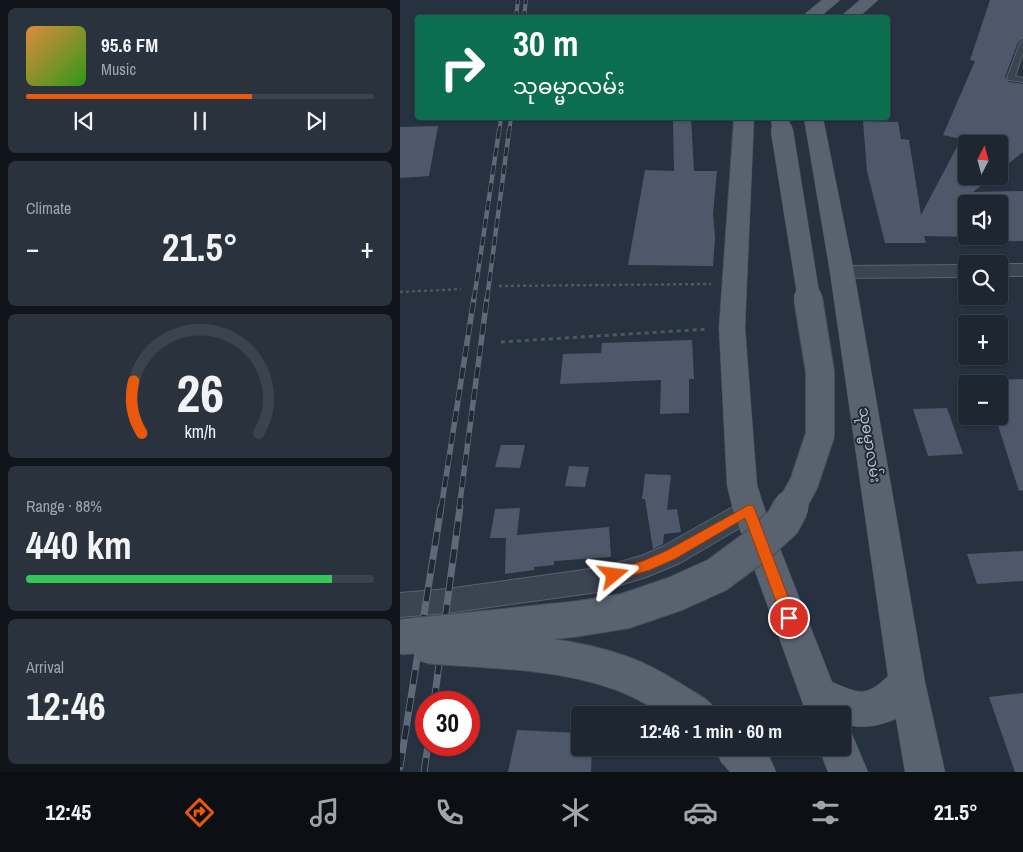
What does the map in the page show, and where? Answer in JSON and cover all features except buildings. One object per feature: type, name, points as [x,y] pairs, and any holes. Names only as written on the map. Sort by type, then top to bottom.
[{"type":"main road","points":[[812,15],[832,0]]},
{"type":"main road","points":[[851,15],[870,0]]},
{"type":"main road","points":[[744,120],[732,328],[742,485],[749,510],[822,705],[854,710],[884,706],[907,682]]},
{"type":"main road","points":[[400,636],[576,619],[625,611],[675,594],[717,575],[760,544],[783,522],[804,483],[820,436],[820,372],[780,120]]},
{"type":"main road","name":"သုဓမ္မာလမ်း","points":[[814,120],[842,272],[907,682],[925,772]]},
{"type":"main road","points":[[400,644],[522,654],[594,665],[611,669],[643,682],[683,706]]},
{"type":"main road","points":[[742,756],[756,772]]},
{"type":"main road","points":[[841,756],[848,772]]},
{"type":"street","points":[[1008,270],[1023,270]]},
{"type":"street","points":[[842,272],[958,271]]},
{"type":"street","points":[[400,605],[447,601],[598,580],[646,566],[671,555],[749,510]]},
{"type":"lane","points":[[1023,43],[1010,78],[1023,80]]},
{"type":"path","points":[[499,286],[736,284]]},
{"type":"path","points":[[400,292],[461,289]]},
{"type":"path","points":[[501,342],[732,328]]},
{"type":"railway","points":[[516,15],[518,0]]},
{"type":"railway","points":[[524,15],[526,0]]},
{"type":"railway","points":[[499,133],[501,120]]},
{"type":"railway","points":[[509,133],[511,120]]},
{"type":"railway","points":[[474,299],[499,131]]},
{"type":"railway","points":[[487,299],[509,131]]},
{"type":"railway","points":[[441,509],[474,298]]},
{"type":"railway","points":[[459,509],[487,298]]},
{"type":"railway","points":[[400,767],[441,507]]},
{"type":"railway","points":[[435,691],[460,507]]},
{"type":"railway","points":[[424,772],[426,756]]},
{"type":"route","points":[[614,575],[646,566],[671,555],[749,510],[789,618]]}]
